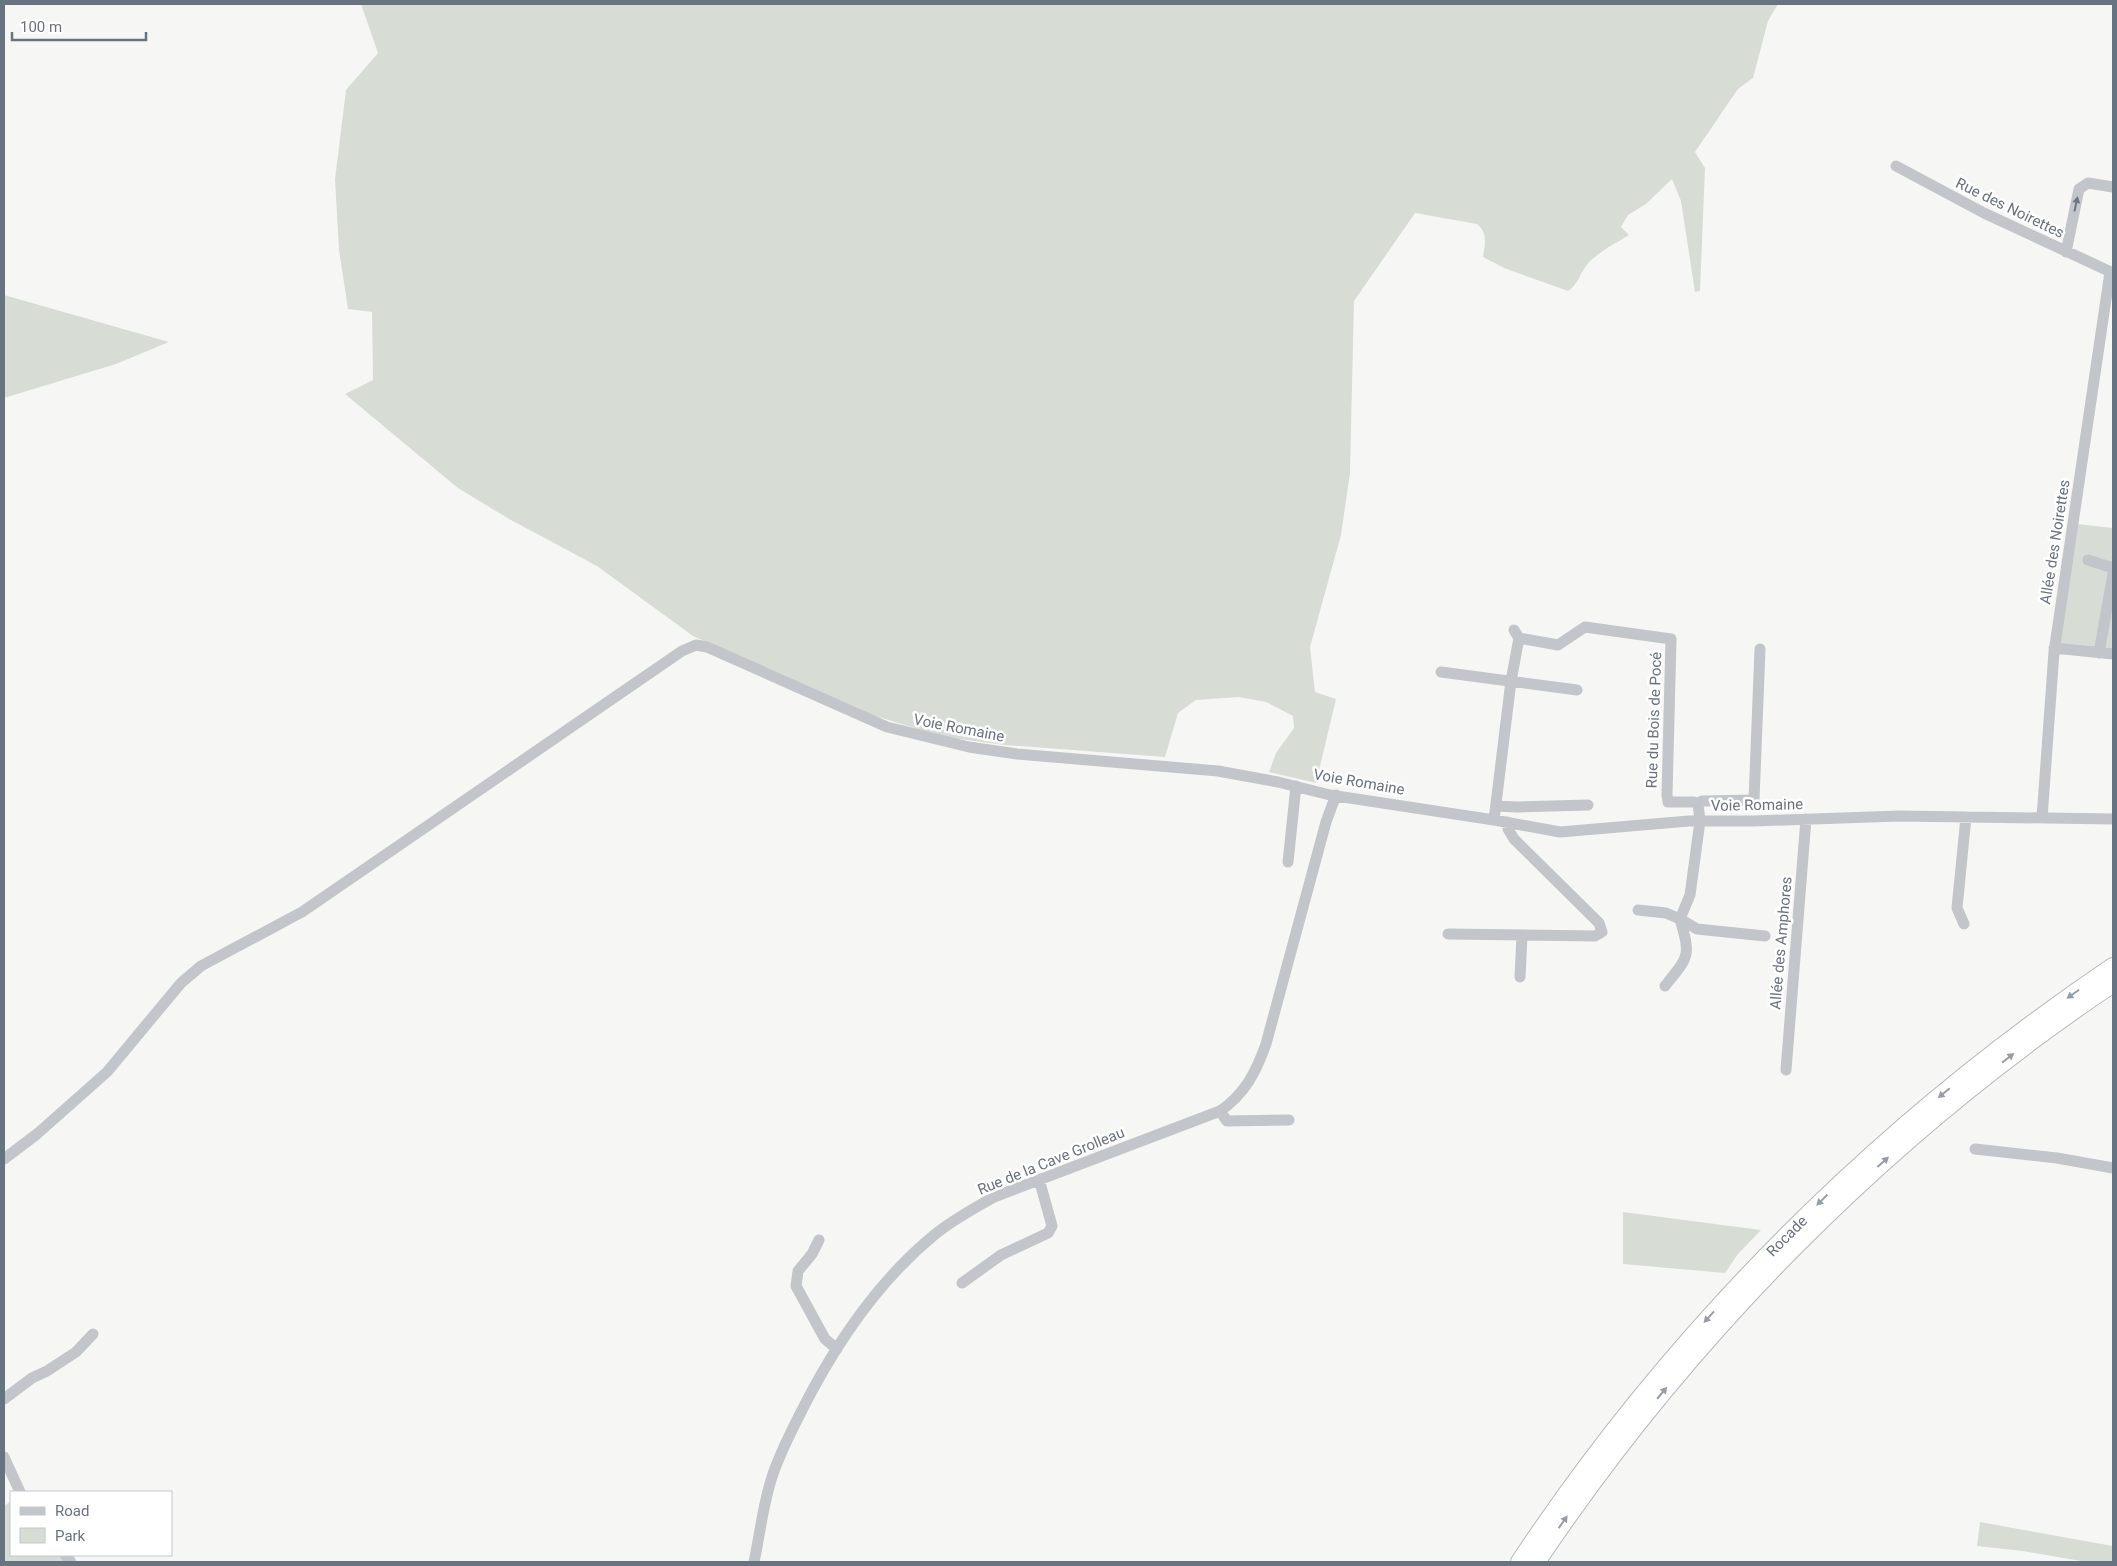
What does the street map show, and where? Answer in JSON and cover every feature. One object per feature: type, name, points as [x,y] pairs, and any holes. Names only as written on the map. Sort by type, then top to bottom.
[{"type":"highway","points":[[1536,1562],[1598,1474],[1660,1395],[1726,1319],[1795,1246],[1881,1164],[1943,1111],[2110,979],[2113,959]]},
{"type":"highway","name":"Rocade","points":[[1520,1562],[1582,1473],[1650,1387],[1716,1310],[1786,1236],[1918,1114],[2018,1034],[2110,979]]},
{"type":"street","name":"Rue des Noirettes","points":[[1896,166],[1984,213],[2112,273]]},
{"type":"street","points":[[2066,252],[2079,189],[2088,184],[2113,187]]},
{"type":"street","name":"Allée des Noirettes","points":[[2042,818],[2054,648],[2112,273]]},
{"type":"street","points":[[2088,560],[2113,568]]},
{"type":"street","points":[[2099,653],[2113,574]]},
{"type":"street","name":"Rue du Bois de Pocé","points":[[1511,681],[1517,634],[1558,645],[1585,627],[1672,639],[1668,802],[1694,802],[1698,804]]},
{"type":"street","name":"Voie Romaine","points":[[4,1159],[29,1140],[107,1072],[181,984],[201,966],[294,916],[321,899],[692,646],[707,647],[879,724],[931,739],[987,751],[1218,771],[1336,795],[1560,832],[1665,822],[1899,816],[2113,819]]},
{"type":"street","points":[[2054,648],[2113,654]]},
{"type":"street","points":[[1666,986],[1686,960],[1688,947],[1680,919],[1690,895],[1700,821],[1698,804],[1702,801],[1754,800],[1760,650]]},
{"type":"street","points":[[1441,672],[1577,690]]},
{"type":"street","points":[[1494,820],[1511,681]]},
{"type":"street","points":[[1288,862],[1296,786]]},
{"type":"street","name":"Rue de la Cave Grolleau","points":[[754,1562],[772,1477],[789,1436],[808,1397],[837,1349],[892,1274],[934,1235],[965,1213],[994,1197],[1038,1179],[1101,1158],[1220,1111],[1234,1102],[1246,1088],[1257,1069],[1326,822],[1336,795]]},
{"type":"street","points":[[1496,806],[1588,806]]},
{"type":"street","points":[[1964,924],[1957,908],[1966,817]]},
{"type":"street","name":"Allée des Amphores","points":[[1786,1070],[1806,819]]},
{"type":"street","points":[[1448,934],[1595,936],[1602,932],[1600,923],[1514,839],[1508,830],[1507,822]]},
{"type":"street","points":[[1638,910],[1666,914],[1680,919],[1697,929],[1765,936]]},
{"type":"street","points":[[1520,978],[1522,936]]},
{"type":"street","points":[[1220,1111],[1227,1121],[1289,1120]]},
{"type":"street","points":[[1975,1149],[2057,1158],[2113,1168]]},
{"type":"street","points":[[962,1283],[1001,1255],[1048,1233],[1052,1226],[1038,1179]]},
{"type":"street","points":[[819,1240],[812,1254],[798,1271],[796,1286],[825,1340],[837,1349]]},
{"type":"street","points":[[4,1400],[32,1378],[48,1371],[76,1352],[92,1334]]},
{"type":"street","points":[[4,1457],[20,1491]]},
{"type":"green space","points":[[361,4],[1778,4],[1768,21],[1753,78],[1738,89],[1695,152],[1705,168],[1700,291],[1695,292],[1681,201],[1672,179],[1646,204],[1628,215],[1621,227],[1629,235],[1590,261],[1574,286],[1568,291],[1504,268],[1483,257],[1484,235],[1477,224],[1415,213],[1354,301],[1350,473],[1341,535],[1310,647],[1315,692],[1336,699],[1316,783],[1269,772],[1276,753],[1294,728],[1293,716],[1266,702],[1239,697],[1196,700],[1178,713],[1165,757],[1005,745],[944,737],[859,711],[693,636],[597,566],[509,519],[458,488],[345,394],[373,380],[372,312],[348,309],[339,250],[335,179],[346,90],[378,53]]},
{"type":"green space","points":[[4,295],[169,342],[116,364],[4,398]]},
{"type":"green space","points":[[2077,524],[2113,528],[2113,658],[2056,653]]},
{"type":"green space","points":[[1623,1212],[1761,1230],[1738,1254],[1725,1273],[1623,1264]]},
{"type":"green space","points":[[10,1502],[10,1556],[60,1556],[65,1562],[4,1562],[4,1506]]},
{"type":"green space","points":[[1980,1522],[2113,1546],[2113,1562],[2086,1562],[2023,1551],[1977,1546]]}]
